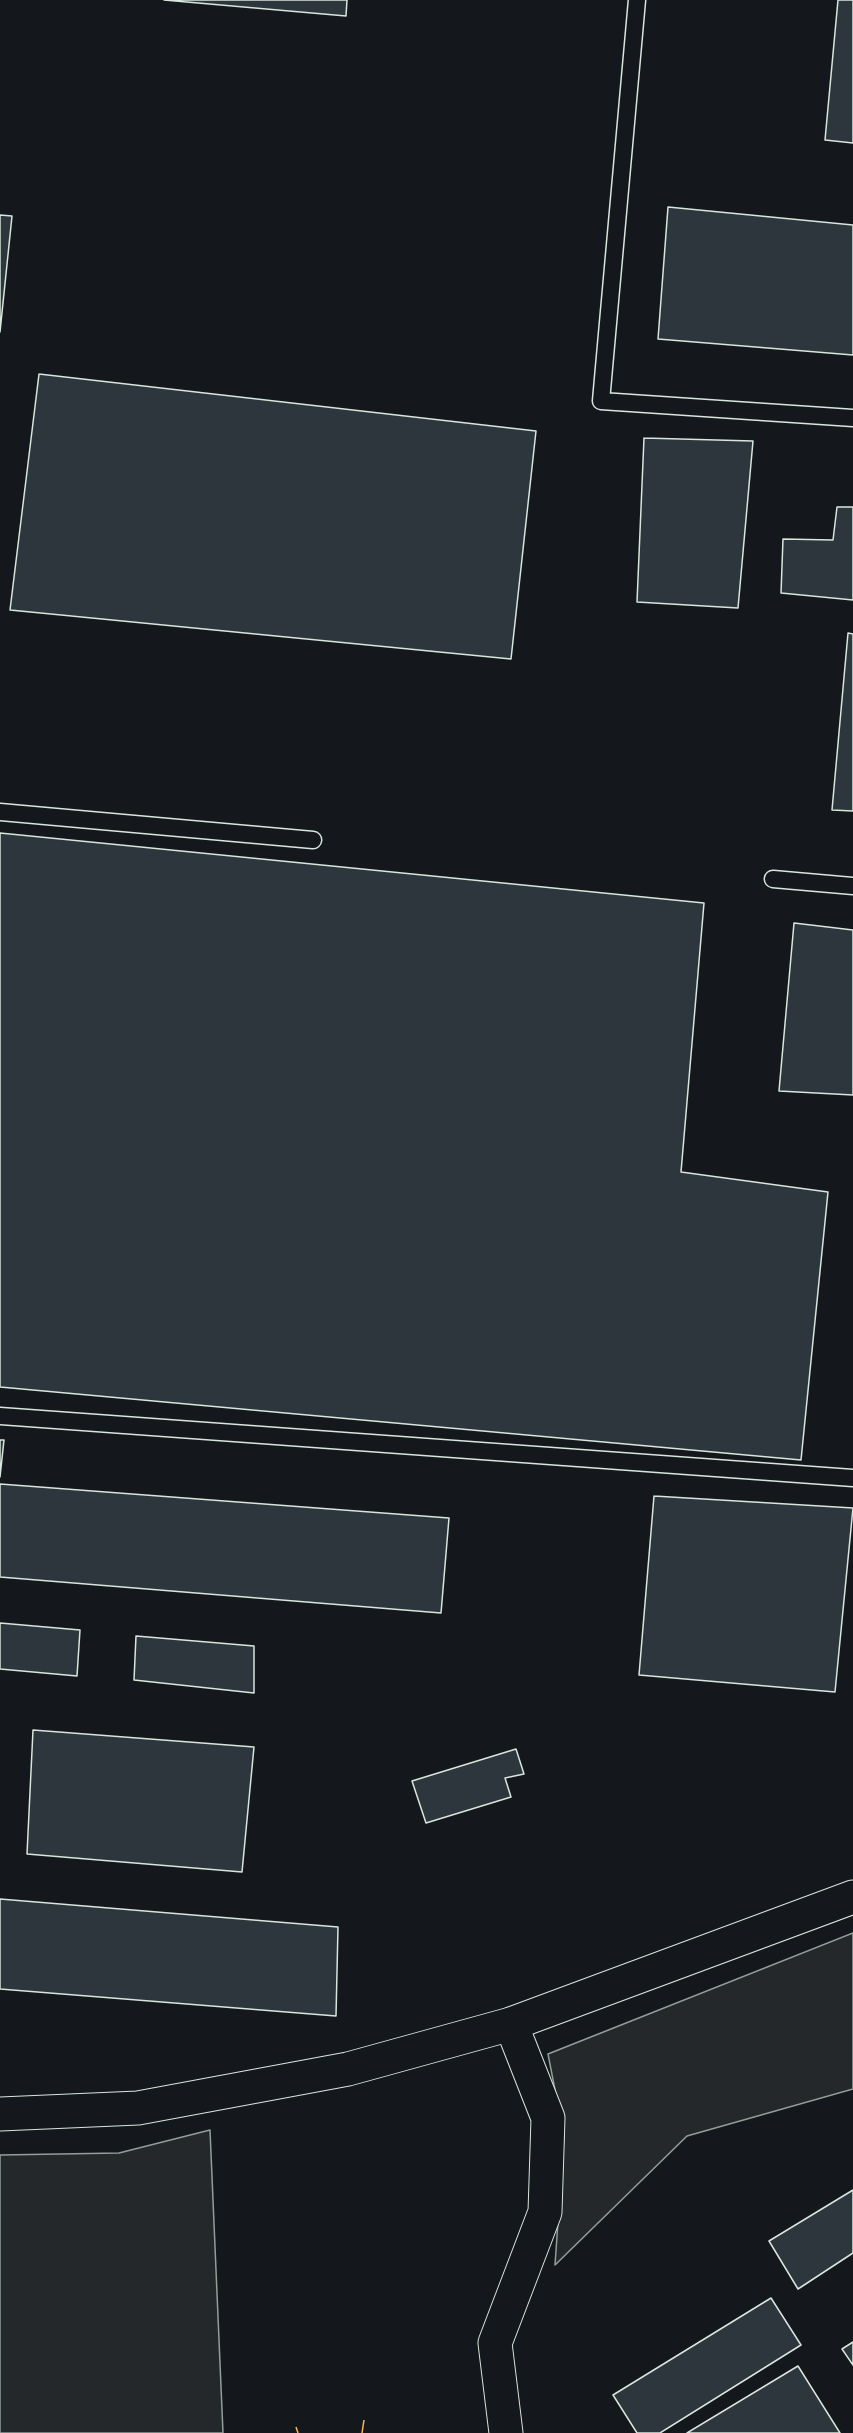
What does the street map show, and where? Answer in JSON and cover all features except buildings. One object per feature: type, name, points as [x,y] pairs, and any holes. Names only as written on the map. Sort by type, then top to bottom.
[{"type":"street","points":[[0,2114],[138,2108],[348,2069],[511,2024],[853,1897]]},
{"type":"street","points":[[506,2433],[495,2343],[545,2212],[548,2118],[511,2024]]},
{"type":"lane","points":[[637,0],[601,401],[853,418]]},
{"type":"lane","points":[[0,813],[313,840]]},
{"type":"lane","points":[[773,879],[853,886]]},
{"type":"lane","points":[[0,1416],[853,1478]]},
{"type":"shaded area","points":[[853,1933],[853,2089],[687,2136],[555,2265],[564,2136],[548,2054]]},
{"type":"shaded area","points":[[210,2130],[223,2433],[0,2433],[0,2155],[119,2153]]},
{"type":"power","points":[[362,2433],[364,2420]]},
{"type":"power","points":[[296,2427],[298,2433]]}]
